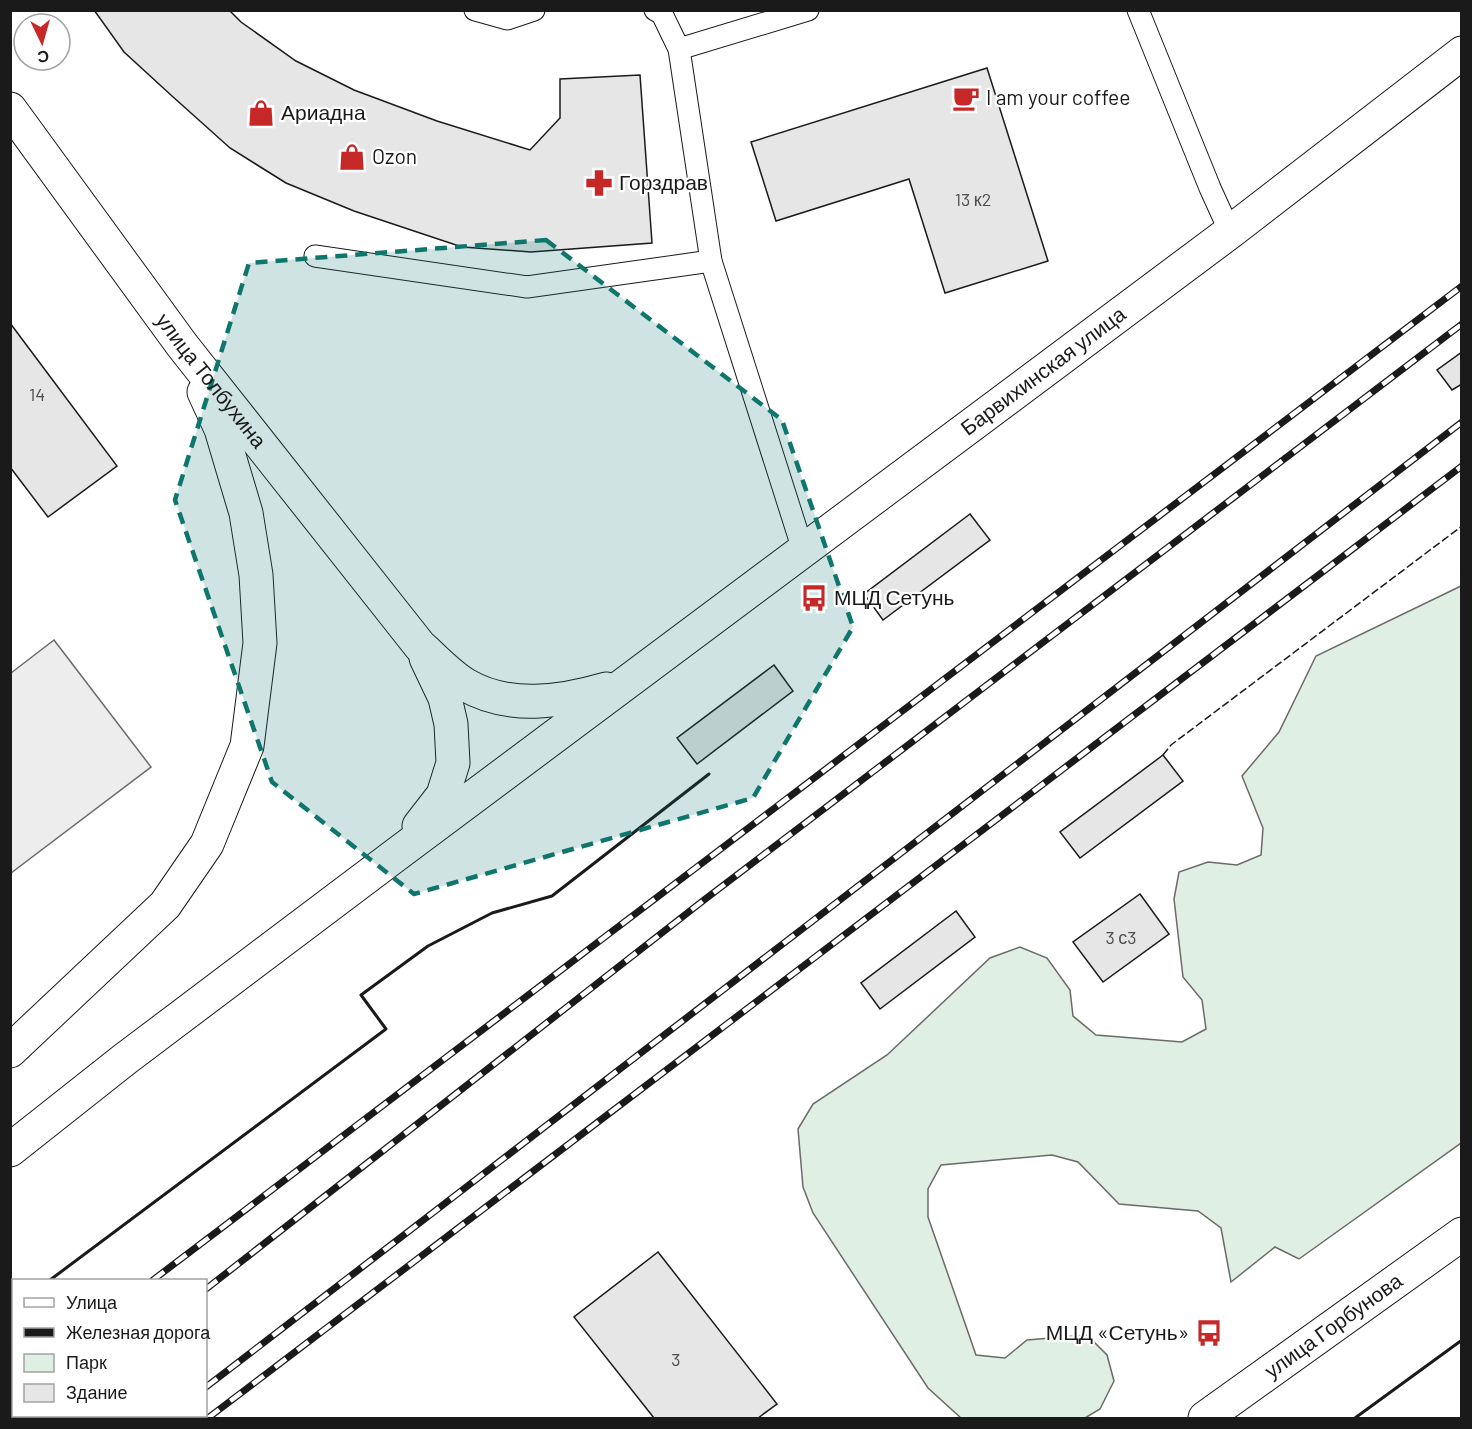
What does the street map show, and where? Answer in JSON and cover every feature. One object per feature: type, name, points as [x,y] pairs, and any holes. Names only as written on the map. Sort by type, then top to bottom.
[{"type":"street","name":"Барвихинская улица","points":[[10,1150],[125,1059],[400,851],[1230,232],[1461,53]]},
{"type":"street","name":"улица Толбухина","points":[[10,110],[182,345],[420,646],[468,686],[498,698],[540,702],[578,697],[622,684]]},
{"type":"street","points":[[10,1051],[165,905],[207,844],[247,746],[260,643],[256,575],[246,513],[221,429],[182,345]]},
{"type":"street","name":"улица Толбухина","points":[[400,851],[442,795],[453,763],[451,724],[445,698],[420,646]]},
{"type":"street","name":"улица Горбунова","points":[[1205,1419],[1461,1234]]},
{"type":"lane","points":[[475,10],[507,19],[534,10]]},
{"type":"lane","points":[[656,10],[662,14],[679,49],[711,261],[803,550]]},
{"type":"lane","points":[[679,49],[808,10]]},
{"type":"lane","points":[[1138,10],[1230,232]]},
{"type":"lane","points":[[315,256],[527,287],[711,261]]},
{"type":"highlighted area","points":[[546,240],[782,420],[853,627],[753,798],[414,894],[272,782],[175,500],[249,263]]},
{"type":"green space","points":[[1461,586],[1461,1143],[1299,1259],[1275,1247],[1231,1282],[1221,1228],[1198,1211],[1119,1204],[1078,1162],[1052,1155],[941,1165],[928,1189],[928,1217],[976,1355],[1005,1358],[1027,1340],[1087,1335],[1107,1355],[1114,1381],[1100,1409],[1085,1418],[961,1418],[928,1388],[813,1213],[803,1187],[798,1129],[813,1104],[887,1055],[990,958],[1020,947],[1047,958],[1070,990],[1073,1016],[1096,1035],[1182,1042],[1206,1029],[1202,1000],[1183,977],[1174,899],[1179,872],[1208,862],[1237,865],[1261,855],[1263,828],[1242,776],[1279,732],[1316,656]]},
{"type":"shaded area","points":[[54,640],[151,767],[11,873],[11,673]]},
{"type":"building","points":[[94,10],[229,10],[241,22],[296,61],[354,90],[437,121],[530,150],[560,118],[560,79],[640,75],[652,243],[531,252],[462,247],[354,211],[286,183],[230,148],[172,96],[124,52]]},
{"type":"building","points":[[987,68],[1048,261],[945,293],[909,179],[776,221],[751,142]]},
{"type":"building","points":[[10,323],[117,466],[48,517],[10,467]]},
{"type":"building","points":[[1462,352],[1462,384],[1452,390],[1437,370]]},
{"type":"building","points":[[970,514],[990,540],[883,620],[864,594]]},
{"type":"building","points":[[774,665],[793,691],[697,764],[677,738]]},
{"type":"building","points":[[1163,755],[1183,781],[1080,858],[1060,832]]},
{"type":"building","points":[[1140,894],[1169,934],[1103,982],[1073,942]]},
{"type":"building","points":[[956,911],[975,937],[880,1009],[861,983]]},
{"type":"building","points":[[658,1252],[777,1404],[758,1418],[654,1418],[574,1317]]},
{"type":"railway","points":[[154,1279],[1462,286]]},
{"type":"railway","points":[[207,1288],[704,900],[1462,324]]},
{"type":"railway","points":[[207,1386],[1462,422]]},
{"type":"railway","points":[[208,1418],[1462,466]]},
{"type":"fence","points":[[1163,755],[1171,745],[1462,526]]},
{"type":"wall","points":[[51,1279],[386,1029],[361,995],[428,946],[492,913],[552,896],[709,774]]},
{"type":"wall","points":[[1355,1418],[1462,1340]]},
{"type":"place","name":"I am your coffee","points":[[966,98]]},
{"type":"place","name":"Ариадна","points":[[261,113]]},
{"type":"place","name":"Ozon","points":[[352,157]]},
{"type":"place","name":"Горздрав","points":[[599,183]]},
{"type":"place","name":"МЦД Сетунь","points":[[814,598]]},
{"type":"place","name":"МЦД «Сетунь»","points":[[1209,1333]]}]
